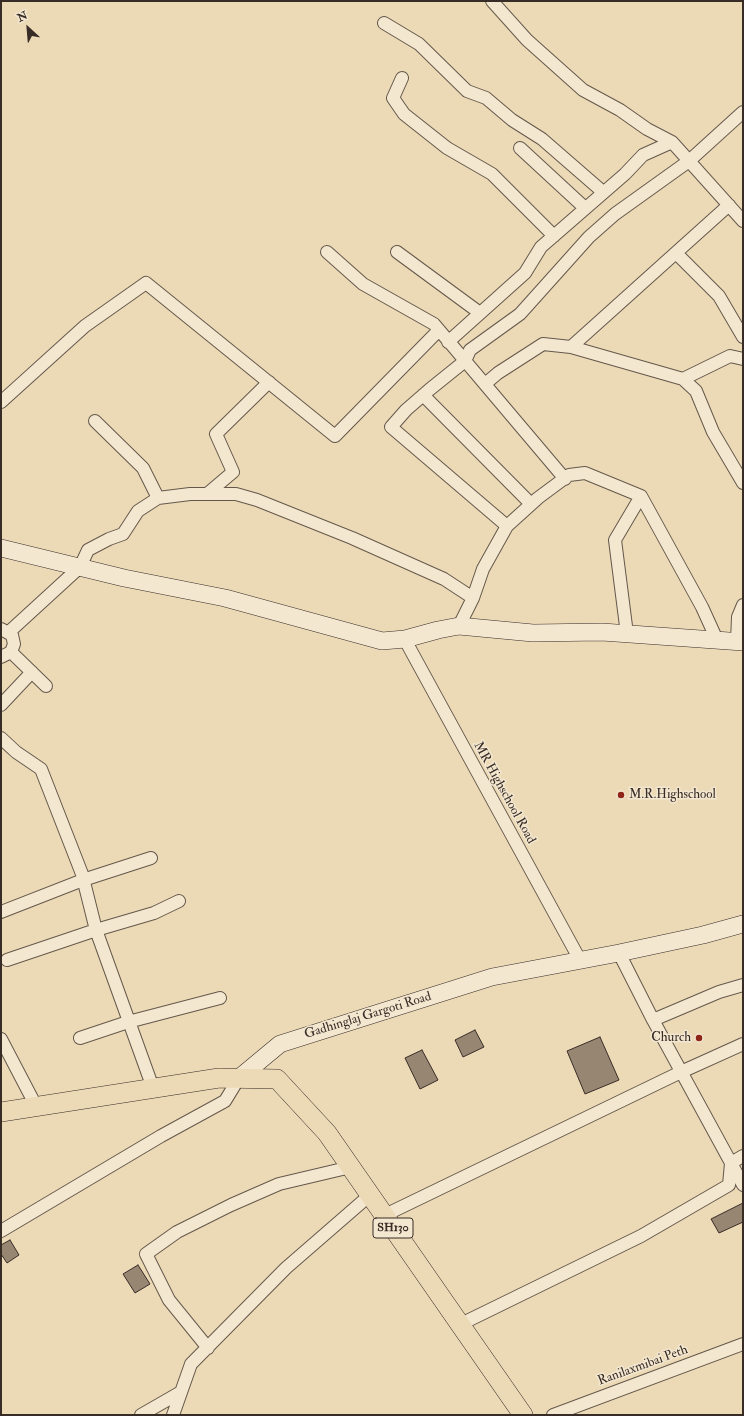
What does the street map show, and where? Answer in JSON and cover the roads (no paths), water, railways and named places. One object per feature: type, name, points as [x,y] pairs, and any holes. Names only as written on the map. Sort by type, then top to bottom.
[{"type":"main road","name":"SH130","points":[[1,1112],[219,1078],[277,1079],[327,1133],[523,1415]]},
{"type":"street","points":[[492,1],[527,40],[583,90],[620,110],[647,129],[672,142],[743,221]]},
{"type":"street","points":[[384,23],[419,44],[467,91],[486,98],[512,120],[542,139],[603,192]]},
{"type":"street","points":[[402,78],[393,98],[404,114],[447,148],[492,174],[554,236]]},
{"type":"street","points":[[507,526],[391,427],[423,395],[465,361],[470,350],[520,314],[589,237],[615,214],[689,161],[743,112]]},
{"type":"street","points":[[448,342],[525,273],[541,247],[625,174],[643,155],[672,142]]},
{"type":"street","points":[[520,148],[585,208]]},
{"type":"street","points":[[571,347],[729,206]]},
{"type":"street","points":[[327,252],[363,284],[434,324],[564,479]]},
{"type":"street","points":[[398,252],[480,313]]},
{"type":"street","points":[[676,253],[719,296],[743,337]]},
{"type":"street","points":[[1,402],[85,326],[146,283],[335,436],[439,330]]},
{"type":"street","points":[[485,384],[498,373],[543,344],[571,347],[683,379],[696,391],[713,432],[743,483]]},
{"type":"street","points":[[683,379],[730,356],[743,357]]},
{"type":"street","points":[[207,494],[233,472],[216,434],[270,382]]},
{"type":"street","points":[[423,395],[531,504]]},
{"type":"street","points":[[94,421],[143,468],[158,498]]},
{"type":"street","points":[[459,626],[473,598],[484,569],[507,526],[531,504],[569,475],[585,473],[641,496],[702,607],[717,640]]},
{"type":"street","points":[[46,686],[32,672],[6,655],[14,644],[12,635],[5,630],[80,567],[88,550],[109,539],[123,534],[138,511],[158,498],[207,494],[236,494],[257,500],[352,538],[444,580],[473,598]]},
{"type":"street","points":[[627,634],[615,540],[641,496]]},
{"type":"street","points":[[1,548],[124,578],[225,598],[382,641],[404,638],[459,626],[533,633],[627,634],[740,642],[738,617],[743,605]]},
{"type":"street","name":"MR Highschool Road","points":[[404,638],[580,960]]},
{"type":"street","points":[[1,705],[32,672]]},
{"type":"street","points":[[1,738],[16,752],[41,769],[83,880],[96,930],[153,1088]]},
{"type":"street","points":[[1,912],[83,880],[151,858]]},
{"type":"street","points":[[7,960],[96,930],[154,913],[179,901]]},
{"type":"street","name":"Gadhinglaj Gargoti Road","points":[[239,1078],[280,1044],[492,978],[703,935],[743,924]]},
{"type":"street","points":[[619,953],[653,1020],[743,1184]]},
{"type":"street","points":[[653,1020],[719,992],[743,985]]},
{"type":"street","points":[[80,1038],[128,1022],[220,998]]},
{"type":"street","points":[[1,1038],[36,1106]]},
{"type":"street","points":[[385,1215],[681,1072],[743,1044]]},
{"type":"street","points":[[1,1231],[154,1140],[224,1101],[239,1078]]},
{"type":"street","points":[[731,1163],[743,1156]]},
{"type":"street","points":[[461,1324],[641,1236],[729,1185],[731,1163]]},
{"type":"street","points":[[208,1348],[169,1300],[146,1254],[177,1232],[231,1205],[279,1184],[351,1167]]},
{"type":"street","points":[[173,1415],[191,1364],[286,1268],[370,1195]]},
{"type":"street","name":"Ranilaxmibai Peth","points":[[553,1415],[743,1344]]},
{"type":"street","points":[[140,1415],[181,1392]]},
{"type":"place","name":"M.R.Highschool","points":[[621,795]]},
{"type":"place","name":"Church","points":[[699,1038]]}]
